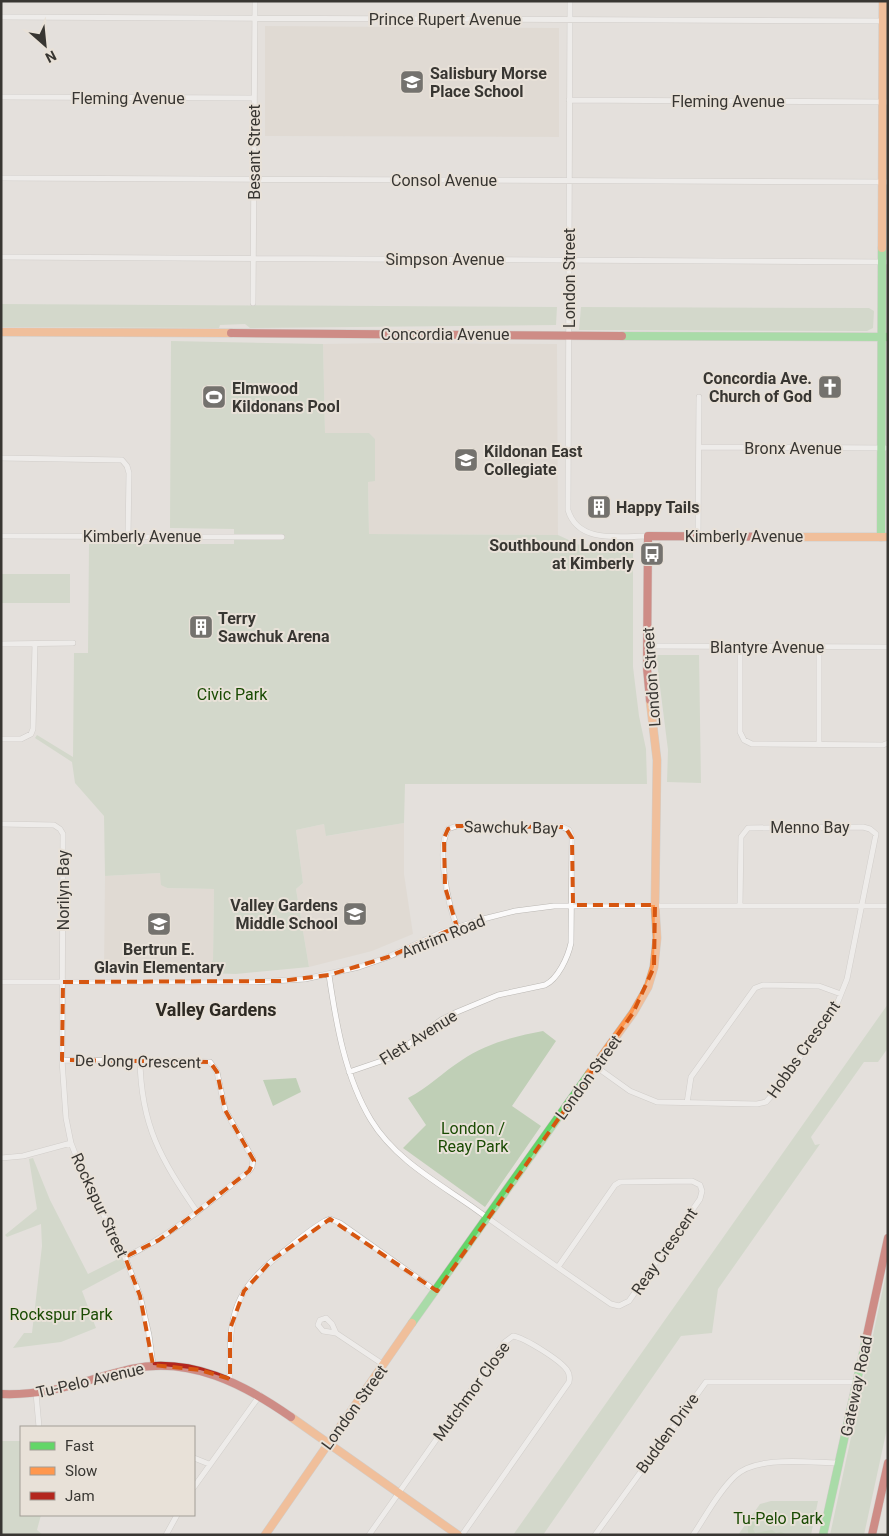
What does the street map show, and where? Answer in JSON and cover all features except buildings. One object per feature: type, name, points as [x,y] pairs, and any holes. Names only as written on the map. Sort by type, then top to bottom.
[{"type":"street","name":"Besant Street","points":[[252,303],[255,1]]},
{"type":"street","name":"London Street","points":[[570,1],[568,510],[572,519],[584,531],[600,536]]},
{"type":"street","points":[[883,1],[886,21],[885,537]]},
{"type":"street","name":"Prince Rupert Avenue","points":[[1,16],[886,21]]},
{"type":"street","name":"Fleming Avenue","points":[[1,97],[254,98]]},
{"type":"street","name":"Fleming Avenue","points":[[569,100],[886,102]]},
{"type":"street","name":"Consol Avenue","points":[[1,178],[885,182]]},
{"type":"street","name":"Simpson Avenue","points":[[1,257],[885,262]]},
{"type":"street","name":"Concordia Avenue","points":[[1,332],[884,337]]},
{"type":"street","points":[[698,536],[699,397]]},
{"type":"street","name":"Bronx Avenue","points":[[699,447],[885,448]]},
{"type":"street","points":[[1,458],[122,460],[127,466],[129,473],[128,536]]},
{"type":"street","name":"Kimberly Avenue","points":[[1,536],[282,537]]},
{"type":"street","name":"Kimberly Avenue","points":[[600,536],[885,537]]},
{"type":"street","name":"London Street","points":[[265,1535],[327,1443],[384,1366],[634,1013],[648,987],[656,953],[657,760],[647,646],[648,536]]},
{"type":"street","points":[[1,644],[73,643]]},
{"type":"street","points":[[1,739],[21,739],[31,734],[33,729],[35,644]]},
{"type":"street","name":"Blantyre Avenue","points":[[647,646],[888,647]]},
{"type":"street","points":[[740,647],[740,732],[744,740],[752,744],[883,745],[888,743]]},
{"type":"street","points":[[819,648],[819,744]]},
{"type":"street","name":"Norilyn Bay","points":[[1,824],[54,825],[63,834],[63,982]]},
{"type":"street","name":"Sawchuk Bay","points":[[457,927],[446,894],[444,868],[445,834],[448,829],[457,826],[565,827],[572,838],[572,905]]},
{"type":"street","name":"Menno Bay","points":[[740,906],[741,837],[748,828],[863,827],[870,829],[876,834],[861,906]]},
{"type":"street","name":"Antrim Road","points":[[1,982],[256,982],[328,975],[388,957],[457,927],[515,911],[572,905],[888,906]]},
{"type":"street","name":"Flett Avenue","points":[[349,1072],[390,1058],[441,1020],[463,1009],[498,995],[548,984],[570,950],[572,905]]},
{"type":"street","name":"Hobbs Crescent","points":[[595,1066],[643,1098],[657,1102],[757,1104],[766,1102],[780,1086],[837,1004],[847,979],[861,906]]},
{"type":"street","name":"Reay Crescent","points":[[328,975],[349,1072],[371,1119],[394,1148],[415,1167],[558,1267],[611,1304],[623,1306],[629,1301],[700,1199],[702,1191],[700,1185],[692,1181],[620,1182],[615,1185],[558,1267]]},
{"type":"street","name":"Rockspur Street","points":[[63,982],[62,1060],[64,1106],[71,1143],[83,1174],[125,1257],[140,1296],[149,1335],[153,1366]]},
{"type":"street","points":[[687,1103],[691,1077],[755,988],[763,985],[819,986],[841,994]]},
{"type":"street","name":"De Jong Crescent","points":[[62,1060],[205,1061],[213,1064],[225,1110],[253,1159],[252,1167],[249,1171],[197,1212],[159,1240],[125,1257]]},
{"type":"street","points":[[140,1060],[142,1101],[149,1128],[165,1163],[197,1212]]},
{"type":"street","points":[[1,1158],[23,1156],[71,1143]]},
{"type":"street","points":[[230,1379],[230,1329],[235,1311],[244,1291],[261,1269],[325,1221],[330,1220],[340,1223],[436,1291]]},
{"type":"street","name":"Gateway Road","points":[[824,1535],[888,1238]]},
{"type":"street","points":[[336,1332],[384,1366]]},
{"type":"street","name":"Mutchmor Close","points":[[399,1492],[505,1342],[513,1336],[521,1337],[564,1367],[570,1375],[569,1382],[462,1535]]},
{"type":"street","name":"Tu-Pelo Avenue","points":[[1,1394],[36,1393],[71,1387],[125,1370],[153,1366],[200,1370],[230,1379],[260,1395],[458,1535]]},
{"type":"street","name":"Budden Drive","points":[[595,1535],[706,1382],[856,1382]]},
{"type":"street","points":[[36,1393],[39,1426]]},
{"type":"street","points":[[195,1485],[260,1395]]},
{"type":"street","points":[[195,1458],[209,1464]]},
{"type":"street","points":[[693,1535],[731,1480],[745,1468],[763,1463],[839,1463]]},
{"type":"street","points":[[872,1535],[888,1463]]},
{"type":"street","points":[[369,1535],[399,1492]]},
{"type":"street","points":[[166,1535],[176,1516]]},
{"type":"highlighted area","points":[[457,826],[565,827],[572,838],[573,905],[655,905],[654,967],[633,1013],[437,1291],[330,1219],[272,1260],[244,1291],[230,1329],[230,1379],[200,1370],[153,1365],[140,1296],[125,1257],[159,1240],[197,1212],[249,1171],[254,1161],[225,1110],[217,1072],[210,1062],[62,1060],[63,982],[281,981],[329,975],[388,957],[457,927],[445,887],[444,838],[448,829]]},
{"type":"shaded area","name":"Salisbury Morse Place School","points":[[265,26],[559,28],[559,137],[265,136]]},
{"type":"shaded area","name":"Kildonan East Collegiate","points":[[323,344],[557,344],[558,535],[369,534],[368,481],[373,481],[369,433],[325,433]]},
{"type":"shaded area","name":"Valley Gardens Middle School","points":[[404,823],[404,874],[413,934],[372,951],[309,967],[296,889],[303,883],[296,830],[324,824],[327,836]]},
{"type":"shaded area","name":"Bertrun E. Glavin Elementary","points":[[161,873],[166,888],[214,889],[213,960],[204,973],[104,971],[105,876]]},
{"type":"green space","points":[[1,304],[557,307],[556,325],[250,328],[245,324],[220,325],[219,328],[1,327]]},
{"type":"green space","points":[[581,307],[869,308],[874,311],[873,328],[867,331],[579,330]]},
{"type":"green space","name":"Civic Park","points":[[171,341],[323,344],[325,433],[369,433],[375,439],[375,481],[368,482],[369,534],[558,535],[584,547],[633,547],[633,667],[639,716],[646,749],[647,784],[405,784],[404,823],[326,836],[324,824],[296,830],[303,883],[296,889],[309,967],[236,974],[204,973],[213,960],[214,889],[167,888],[161,885],[160,873],[105,876],[104,816],[75,783],[72,762],[35,738],[37,735],[73,757],[74,653],[88,653],[89,544],[234,544],[234,529],[170,528]]},
{"type":"green space","points":[[1,574],[70,574],[70,603],[1,603]]},
{"type":"green space","points":[[656,655],[699,655],[701,783],[667,782],[668,750]]},
{"type":"green space","points":[[888,1004],[888,1048],[878,1062],[864,1062],[811,1137],[815,1145],[820,1144],[718,1289],[712,1333],[681,1336],[543,1535],[513,1535]]},
{"type":"green space","name":"London / Reay Park","points":[[543,1031],[556,1041],[512,1106],[541,1126],[485,1207],[403,1148],[426,1125],[408,1098],[480,1049],[511,1038]]},
{"type":"green space","points":[[296,1078],[301,1092],[273,1106],[263,1080]]},
{"type":"green space","name":"Rockspur Park","points":[[33,1158],[50,1200],[88,1274],[122,1257],[127,1267],[82,1291],[96,1328],[61,1342],[13,1348],[24,1333],[32,1333],[42,1246],[41,1224],[7,1237],[5,1235],[37,1209],[29,1159]]},
{"type":"green space","points":[[888,1265],[888,1424],[864,1535],[830,1535]]},
{"type":"green space","points":[[1,1441],[20,1441],[20,1516],[41,1516],[37,1530],[43,1535],[1,1535]]},
{"type":"green space","name":"Tu-Pelo Park","points":[[771,1501],[818,1501],[811,1535],[738,1535],[760,1504]]},
{"type":"green space","points":[[762,1510],[764,1511],[753,1529],[755,1533],[772,1530],[776,1533],[781,1532],[788,1535],[749,1535],[749,1524]]},
{"type":"traffic: fast","points":[[881,537],[882,248]]},
{"type":"traffic: fast","points":[[622,336],[888,337]]},
{"type":"traffic: fast","points":[[412,1323],[589,1074]]},
{"type":"traffic: fast","points":[[823,1535],[867,1335]]},
{"type":"traffic: slow","points":[[882,248],[883,1]]},
{"type":"traffic: slow","points":[[1,332],[231,333]]},
{"type":"traffic: slow","points":[[785,537],[888,537]]},
{"type":"traffic: slow","points":[[589,1074],[633,1013],[648,987],[654,967],[657,938],[655,905],[657,760],[650,700]]},
{"type":"traffic: slow","points":[[265,1535],[412,1323]]},
{"type":"traffic: slow","points":[[291,1417],[458,1535]]},
{"type":"traffic: jam","points":[[231,333],[622,336]]},
{"type":"traffic: jam","points":[[650,700],[647,668],[648,536],[785,537]]},
{"type":"traffic: jam","points":[[867,1335],[888,1238]]},
{"type":"traffic: jam","points":[[1,1394],[52,1390],[131,1369],[174,1366],[195,1370],[235,1384],[291,1417]]},
{"type":"traffic: jam","points":[[872,1535],[888,1463]]},
{"type":"place","name":"Salisbury Morse Place School","points":[[412,82]]},
{"type":"place","name":"Concordia Ave. Church of God","points":[[830,387]]},
{"type":"place","name":"Elmwood Kildonans Pool","points":[[214,397]]},
{"type":"place","name":"Kildonan East Collegiate","points":[[466,460]]},
{"type":"place","name":"Happy Tails","points":[[599,507]]},
{"type":"place","name":"Southbound London at Kimberly","points":[[652,554]]},
{"type":"place","name":"Terry Sawchuk Arena","points":[[201,627]]},
{"type":"place","name":"Valley Gardens Middle School","points":[[355,914]]},
{"type":"place","name":"Bertrun E. Glavin Elementary","points":[[159,924]]},
{"type":"district","name":"Valley Gardens","points":[[216,1010]]}]
